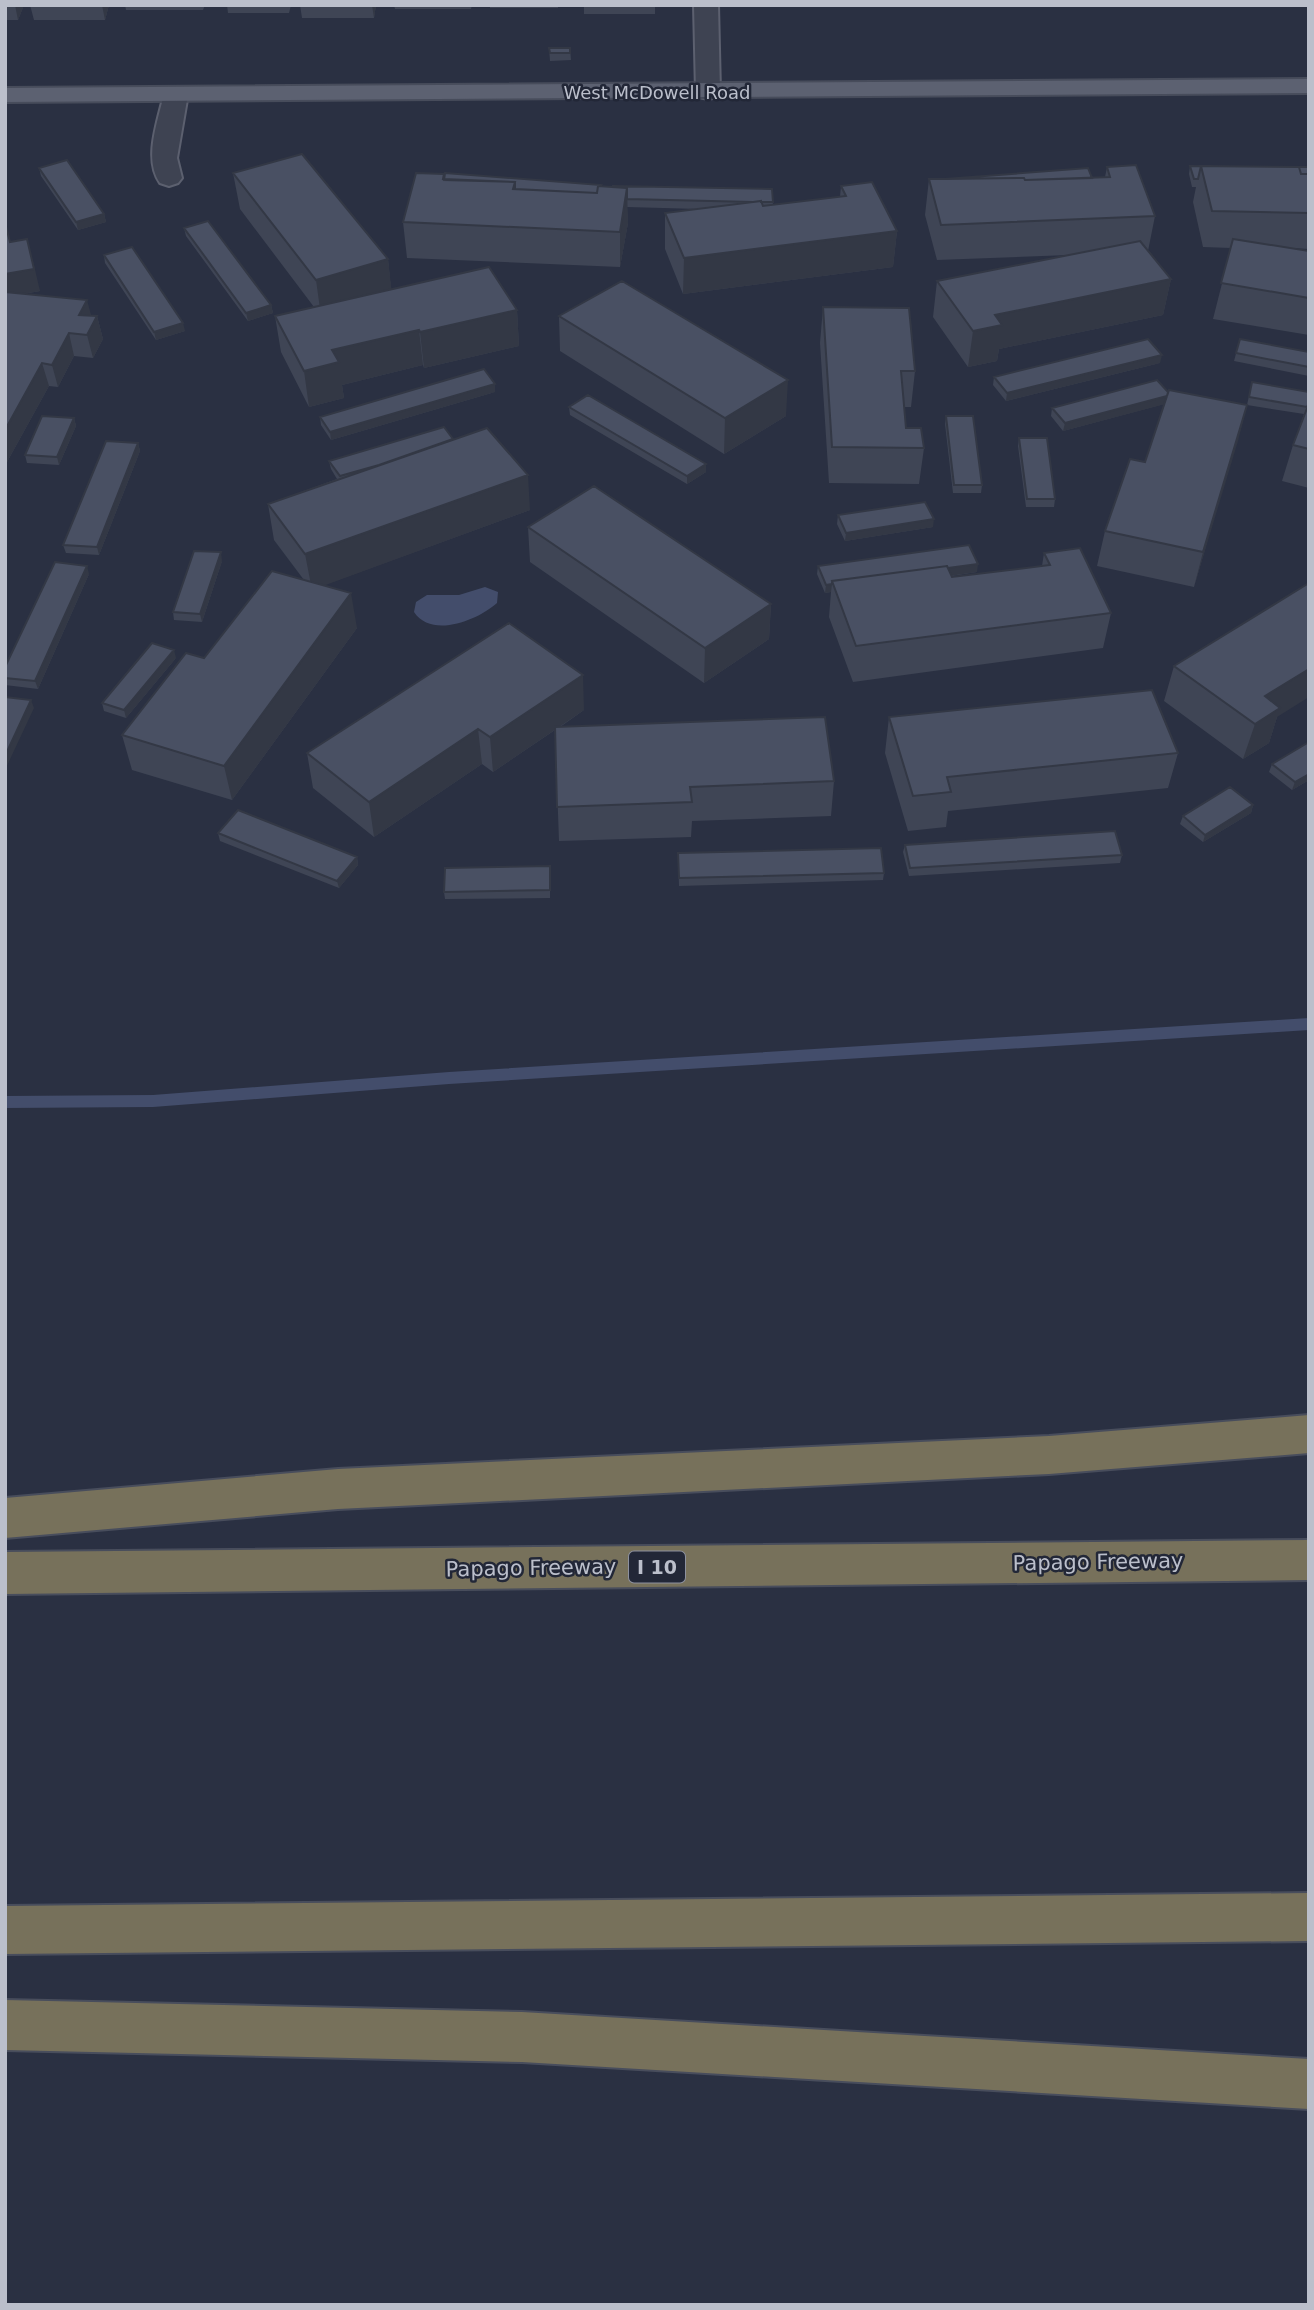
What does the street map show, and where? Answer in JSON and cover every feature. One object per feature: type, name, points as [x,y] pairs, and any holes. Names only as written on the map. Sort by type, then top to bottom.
[{"type":"highway","points":[[5,1518],[338,1489],[1049,1455],[1309,1434]]},
{"type":"highway","name":"Papago Freeway","points":[[5,1573],[1309,1560]]},
{"type":"highway","points":[[5,1930],[1309,1917]]},
{"type":"highway","points":[[5,2025],[523,2037],[1309,2084]]},
{"type":"main road","name":"West McDowell Road","points":[[5,94],[708,92],[1309,86]]},
{"type":"street","points":[[706,5],[708,92]]},
{"type":"street","points":[[169,178],[164,158],[176,94]]},
{"type":"water","points":[[485,587],[498,592],[497,603],[467,620],[443,626],[422,620],[414,612],[416,602],[427,595],[459,595]]},
{"type":"building","points":[[549,48],[570,48],[570,53],[550,53]]},
{"type":"building","points":[[302,154],[388,259],[316,280],[233,173]]},
{"type":"building","points":[[67,160],[104,214],[76,222],[39,168]]},
{"type":"building","points":[[1136,165],[1155,216],[941,225],[929,179],[1110,177],[1107,167]]},
{"type":"building","points":[[1190,166],[1201,166],[1198,179],[1194,179]]},
{"type":"building","points":[[1201,166],[1299,167],[1301,174],[1309,174],[1309,213],[1212,211]]},
{"type":"building","points":[[1299,167],[1309,167],[1309,174],[1301,174]]},
{"type":"building","points":[[1088,168],[1092,178],[945,179]]},
{"type":"building","points":[[416,173],[444,174],[443,179],[515,182],[513,189],[597,193],[598,186],[627,188],[620,232],[403,222]]},
{"type":"building","points":[[445,173],[601,185],[598,186],[597,193],[515,189],[515,182],[444,180]]},
{"type":"building","points":[[872,182],[897,231],[684,258],[665,213],[761,201],[763,206],[846,196],[841,186]]},
{"type":"building","points":[[613,186],[772,189],[773,202],[627,199],[627,188]]},
{"type":"building","points":[[208,221],[271,305],[246,313],[184,228]]},
{"type":"building","points":[[5,223],[10,242],[27,239],[34,269],[5,274]]},
{"type":"building","points":[[1233,239],[1309,251],[1309,298],[1221,283]]},
{"type":"building","points":[[1140,241],[1171,279],[995,315],[1002,325],[973,331],[937,281]]},
{"type":"building","points":[[132,247],[183,323],[154,332],[104,255]]},
{"type":"building","points":[[489,267],[517,310],[332,350],[339,362],[304,371],[275,316]]},
{"type":"building","points":[[622,281],[788,380],[725,418],[559,316]]},
{"type":"building","points":[[5,292],[87,300],[79,315],[97,316],[87,335],[69,333],[52,365],[42,363],[5,430]]},
{"type":"building","points":[[823,307],[909,308],[915,371],[901,371],[906,428],[921,428],[924,448],[832,447]]},
{"type":"building","points":[[1148,339],[1162,355],[1007,393],[994,377]]},
{"type":"building","points":[[1240,339],[1309,352],[1309,367],[1236,353]]},
{"type":"building","points":[[484,369],[495,384],[330,432],[320,417]]},
{"type":"building","points":[[1157,380],[1168,392],[1167,396],[1065,423],[1052,408]]},
{"type":"building","points":[[1252,382],[1309,392],[1309,403],[1307,407],[1249,397]]},
{"type":"building","points":[[1169,390],[1247,405],[1203,552],[1105,531],[1130,459],[1145,462]]},
{"type":"building","points":[[588,395],[706,464],[687,476],[569,407]]},
{"type":"building","points":[[1309,403],[1309,449],[1293,445]]},
{"type":"building","points":[[42,416],[74,418],[57,457],[25,455]]},
{"type":"building","points":[[946,416],[973,416],[982,485],[954,485]]},
{"type":"building","points":[[444,427],[453,439],[379,465],[340,476],[329,461]]},
{"type":"building","points":[[487,428],[528,475],[305,554],[268,504]]},
{"type":"building","points":[[1019,438],[1047,438],[1055,499],[1027,499]]},
{"type":"building","points":[[106,441],[138,443],[97,547],[63,545]]},
{"type":"building","points":[[594,486],[771,604],[705,648],[528,527]]},
{"type":"building","points":[[925,502],[934,519],[846,533],[838,515]]},
{"type":"building","points":[[969,545],[978,564],[832,581],[832,584],[826,585],[818,566]]},
{"type":"building","points":[[1080,548],[1111,613],[856,646],[832,581],[947,566],[952,577],[1050,565],[1044,553]]},
{"type":"building","points":[[194,551],[221,552],[200,614],[173,612]]},
{"type":"building","points":[[55,562],[87,566],[35,681],[5,678],[5,667]]},
{"type":"building","points":[[272,571],[351,593],[224,766],[122,735],[186,653],[204,658]]},
{"type":"building","points":[[1309,583],[1309,669],[1265,696],[1280,708],[1255,724],[1174,666]]},
{"type":"building","points":[[509,623],[583,675],[490,737],[478,729],[369,802],[307,753]]},
{"type":"building","points":[[152,643],[174,650],[124,710],[102,703]]},
{"type":"building","points":[[1152,690],[1178,753],[947,777],[951,792],[913,796],[889,717]]},
{"type":"building","points":[[5,697],[31,700],[5,756]]},
{"type":"building","points":[[825,717],[834,781],[690,787],[692,802],[557,807],[555,727]]},
{"type":"building","points":[[1309,742],[1309,774],[1295,782],[1272,764]]},
{"type":"building","points":[[1230,787],[1253,805],[1205,835],[1183,816]]},
{"type":"building","points":[[238,810],[357,857],[337,881],[218,833]]},
{"type":"building","points":[[1115,831],[1122,855],[910,868],[905,845]]},
{"type":"building","points":[[881,848],[884,873],[679,878],[678,853]]},
{"type":"building","points":[[550,866],[550,890],[444,892],[445,868]]},
{"type":"waterway","points":[[5,1102],[153,1101],[449,1078],[1309,1024]]}]
